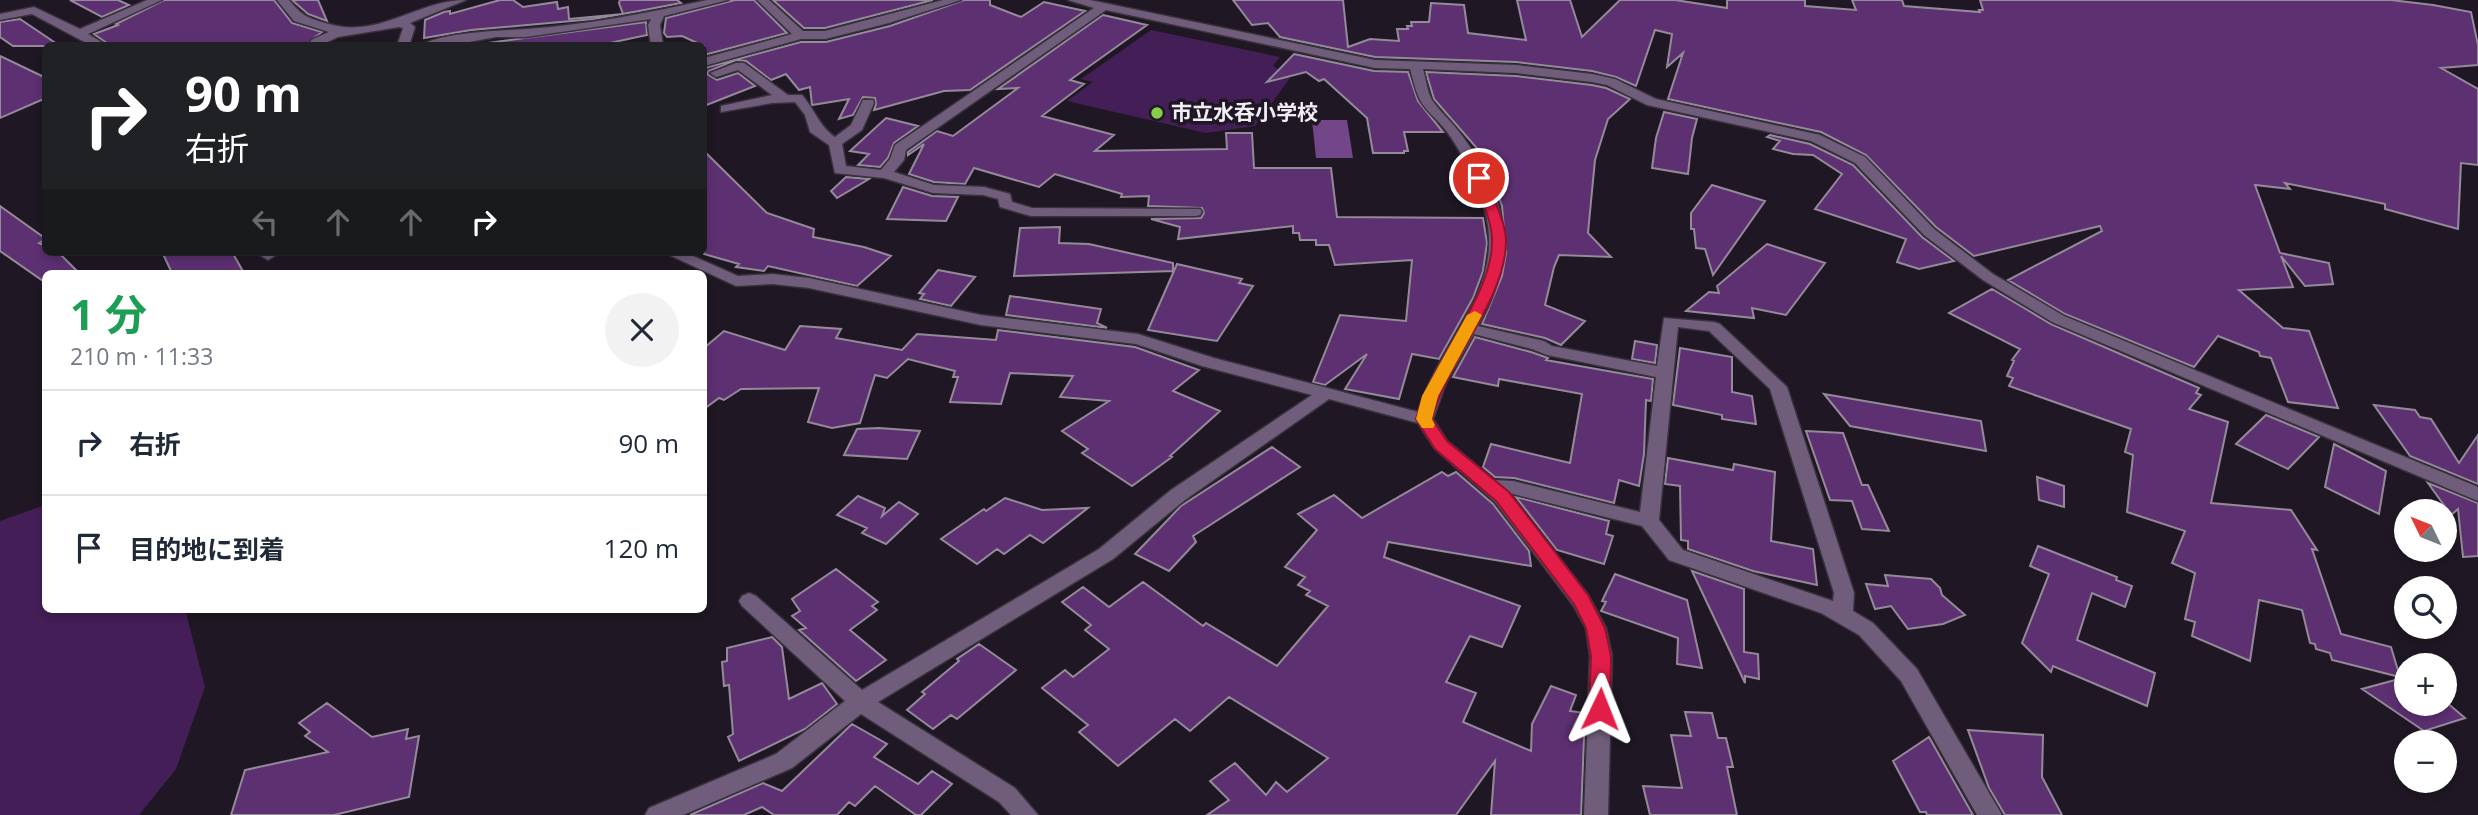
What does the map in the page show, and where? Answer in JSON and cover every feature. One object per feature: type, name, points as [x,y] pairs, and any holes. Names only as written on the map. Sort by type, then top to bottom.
[{"type":"street","points":[[79,34],[156,0]]},
{"type":"street","points":[[283,0],[298,19],[343,32]]},
{"type":"street","points":[[320,42],[343,32],[383,28],[400,23],[460,0]]},
{"type":"street","points":[[448,42],[496,33],[526,33],[659,15],[696,2],[722,0]]},
{"type":"street","points":[[763,0],[800,35]]},
{"type":"street","points":[[710,69],[800,35],[825,35],[955,0]]},
{"type":"street","points":[[1074,0],[1375,64],[1516,69],[1592,78],[1611,82],[1652,102],[1815,138],[1860,160],[1928,232],[1988,276],[2058,319],[2088,334],[2478,494]]},
{"type":"street","points":[[885,174],[897,160],[900,148],[1103,7]]},
{"type":"street","points":[[0,17],[34,10],[94,42]]},
{"type":"street","points":[[656,42],[654,25],[659,15]]},
{"type":"street","points":[[400,23],[409,27],[404,42]]},
{"type":"street","points":[[710,69],[740,66],[783,97]]},
{"type":"street","points":[[1416,67],[1426,100],[1449,126],[1471,159],[1495,218],[1499,241],[1493,279],[1430,396],[1424,419]]},
{"type":"street","points":[[726,109],[783,97],[798,98],[811,114],[815,129],[835,143],[839,170],[852,173],[885,174],[933,189],[984,191],[1005,197],[1005,204],[1031,212],[1195,212]]},
{"type":"street","points":[[835,143],[857,127],[868,103]]},
{"type":"street","points":[[680,256],[736,281],[773,279],[809,283],[981,320],[1138,338],[1208,362],[1424,419],[1441,445],[1503,496],[1581,600],[1596,628],[1601,656],[1597,815]]},
{"type":"street","points":[[1649,521],[1670,320],[1714,327],[1778,387],[1844,593],[1842,615]]},
{"type":"street","points":[[1468,328],[1538,345],[1547,350],[1664,373]]},
{"type":"street","points":[[657,815],[784,761],[860,702],[1106,554],[1178,495],[1325,394]]},
{"type":"street","points":[[1490,486],[1513,487],[1649,521],[1676,555],[1828,607],[1866,629],[1909,675],[1990,815]]},
{"type":"street","points":[[749,601],[860,702],[1007,795],[1026,815]]},
{"type":"shaded area","points":[[1151,30],[1280,57],[1273,66],[1290,78],[1255,126],[1206,133],[1067,101],[1093,82],[1081,79]]},
{"type":"shaded area","points":[[1312,120],[1347,120],[1353,158],[1316,158]]},
{"type":"shaded area","points":[[42,506],[42,613],[186,613],[205,687],[176,769],[139,815],[0,815],[0,521]]},
{"type":"building","points":[[70,0],[118,0],[129,5],[102,17]]},
{"type":"building","points":[[164,0],[274,0],[292,23],[322,32],[308,42],[105,42],[94,34],[118,25],[116,24]]},
{"type":"building","points":[[292,0],[318,0],[327,21],[308,14]]},
{"type":"building","points":[[500,0],[513,0],[523,7],[557,2],[558,9],[568,7],[569,19],[621,14],[594,19],[471,30],[424,38],[425,20],[444,12],[450,11],[450,14]]},
{"type":"building","points":[[620,0],[677,0],[681,3],[639,11],[623,14]]},
{"type":"building","points":[[735,0],[754,0],[787,33],[707,54],[707,42],[695,42],[682,36],[667,37],[664,33],[666,18]]},
{"type":"building","points":[[773,0],[933,0],[825,28],[804,28]]},
{"type":"building","points":[[964,0],[990,0],[990,5],[1021,17],[1044,2],[1085,11],[970,90],[944,91],[874,110],[875,98],[863,97],[853,115],[839,119],[849,99],[812,105],[810,87],[799,90],[786,74],[771,80],[746,61],[736,60],[707,74],[707,67],[801,42],[826,42],[890,26]]},
{"type":"building","points":[[1233,0],[1343,0],[1348,47],[1370,39],[1399,41],[1397,29],[1408,29],[1407,26],[1412,26],[1411,22],[1429,22],[1431,3],[1464,5],[1468,33],[1526,40],[1517,0],[1570,0],[1582,37],[1620,0],[1675,0],[1727,8],[1727,0],[1805,0],[1805,6],[1856,10],[1852,0],[1902,0],[1904,6],[1980,12],[1979,10],[1983,10],[1980,0],[2391,0],[2433,5],[2471,12],[2478,45],[2478,65],[2441,68],[2478,89],[2478,165],[2461,163],[2458,229],[2385,209],[2385,204],[2349,196],[2285,183],[2290,189],[2255,185],[2280,253],[2329,263],[2333,284],[2305,286],[2281,256],[2293,287],[2239,290],[2283,328],[2309,331],[2338,408],[2288,402],[2271,358],[2260,356],[2259,352],[2218,336],[2194,367],[2065,314],[2008,280],[2102,231],[2100,226],[1974,256],[1936,227],[1866,155],[1821,132],[1668,99],[1683,53],[1667,67],[1672,34],[1655,30],[1636,86],[1592,71],[1516,62],[1375,57],[1280,37],[1268,23],[1252,25]]},
{"type":"building","points":[[1103,15],[1147,25],[1070,80],[1084,84],[1042,116],[1114,135],[1095,151],[1227,149],[1226,133],[1252,133],[1254,168],[1331,168],[1337,217],[1483,218],[1487,243],[1483,271],[1473,298],[1439,359],[1412,354],[1399,399],[1345,389],[1367,354],[1325,385],[1313,382],[1340,315],[1406,321],[1412,260],[1335,265],[1329,245],[1316,245],[1316,240],[1300,240],[1299,233],[1293,233],[1293,226],[1178,239],[1180,227],[1151,219],[1201,218],[1204,213],[1202,208],[1148,206],[1149,196],[1121,197],[1122,194],[1055,174],[1039,187],[974,168],[965,184],[934,182],[909,174],[924,144],[908,155],[908,152],[937,131],[953,136],[1018,88],[998,89]]},
{"type":"building","points":[[20,19],[54,42],[42,42],[42,46],[13,46],[0,37],[0,22]]},
{"type":"building","points":[[646,22],[647,35],[615,42],[495,42]]},
{"type":"building","points":[[1294,54],[1374,71],[1408,72],[1418,101],[1443,132],[1404,132],[1408,151],[1373,153],[1367,118],[1324,79],[1319,81],[1306,72],[1267,82]]},
{"type":"building","points":[[0,56],[42,76],[42,100],[0,118]]},
{"type":"building","points":[[1426,72],[1516,76],[1592,85],[1630,99],[1608,119],[1595,160],[1588,233],[1611,257],[1559,255],[1554,267],[1545,305],[1585,321],[1561,345],[1545,338],[1482,324],[1502,276],[1506,253],[1502,206],[1482,154],[1434,99]]},
{"type":"building","points":[[738,73],[755,86],[707,105],[707,74],[717,80]]},
{"type":"building","points":[[1664,112],[1697,119],[1688,174],[1652,168],[1656,138]]},
{"type":"building","points":[[886,118],[918,126],[894,143],[888,158],[880,167],[858,165],[869,154],[850,151]]},
{"type":"building","points":[[1770,135],[1810,144],[1853,165],[1922,237],[1954,261],[1919,269],[1897,262],[1906,239],[1815,209],[1842,174],[1813,155],[1773,149],[1780,141],[1767,137]]},
{"type":"building","points":[[707,154],[767,213],[814,229],[813,237],[864,247],[891,256],[857,286],[768,266],[764,271],[736,267],[739,264],[707,255]]},
{"type":"building","points":[[846,177],[869,179],[837,198],[831,191]]},
{"type":"building","points":[[1712,185],[1765,201],[1713,275],[1705,249],[1696,248],[1694,229],[1691,229],[1691,213]]},
{"type":"building","points":[[903,187],[932,196],[958,197],[946,221],[887,219]]},
{"type":"building","points":[[0,206],[42,236],[39,243],[42,244],[42,256],[62,256],[76,270],[42,270],[42,280],[0,251]]},
{"type":"building","points":[[1060,227],[1059,243],[1089,244],[1173,263],[1173,271],[1014,276],[1020,228]]},
{"type":"building","points":[[1767,244],[1825,263],[1786,315],[1752,308],[1754,318],[1686,311],[1709,292],[1719,293],[1717,286]]},
{"type":"building","points":[[164,256],[234,256],[242,270],[171,270]]},
{"type":"building","points":[[1177,264],[1242,279],[1239,283],[1253,286],[1217,341],[1148,330]]},
{"type":"building","points":[[938,270],[975,277],[951,306],[920,299],[924,294],[919,293]]},
{"type":"building","points":[[1992,289],[2051,324],[2199,388],[2196,393],[2201,395],[2189,409],[2228,422],[2211,503],[2291,510],[2317,550],[2312,549],[2341,634],[2391,647],[2394,676],[2332,660],[2330,653],[2316,649],[2315,644],[2310,643],[2302,610],[2259,600],[2250,661],[2192,636],[2195,622],[2185,619],[2195,573],[2172,563],[2185,531],[2127,512],[2133,455],[2125,452],[2131,429],[2009,386],[2013,378],[2007,376],[2014,361],[2012,360],[2020,349],[1949,313]]},
{"type":"building","points":[[1010,296],[1101,309],[1097,323],[1107,328],[1006,315]]},
{"type":"building","points":[[800,326],[841,329],[836,338],[902,350],[917,334],[996,340],[998,330],[1135,347],[1199,370],[1173,391],[1220,411],[1170,456],[1172,457],[1132,486],[1082,453],[1088,449],[1062,431],[1109,401],[1060,397],[1073,376],[1010,373],[1001,404],[950,402],[958,377],[953,377],[955,371],[908,359],[887,378],[875,375],[860,423],[832,428],[808,422],[819,388],[741,389],[724,400],[719,398],[707,407],[707,345],[724,331],[785,350]]},
{"type":"building","points":[[1475,337],[1531,352],[1548,358],[1546,360],[1653,379],[1651,401],[1646,400],[1644,454],[1639,486],[1619,480],[1614,503],[1514,478],[1495,477],[1483,467],[1491,444],[1570,463],[1582,394],[1499,379],[1498,386],[1453,377]]},
{"type":"building","points":[[1635,341],[1657,345],[1655,363],[1632,359]]},
{"type":"building","points":[[1680,348],[1732,357],[1732,392],[1752,396],[1756,424],[1722,419],[1722,415],[1673,405]]},
{"type":"building","points":[[1824,394],[1981,421],[1986,451],[1850,426]]},
{"type":"building","points":[[2374,405],[2415,410],[2420,417],[2431,419],[2459,463],[2478,435],[2478,484],[2410,456]]},
{"type":"building","points":[[2266,415],[2319,437],[2288,469],[2236,444]]},
{"type":"building","points":[[857,429],[920,431],[907,459],[844,455]]},
{"type":"building","points":[[1806,431],[1843,433],[1862,485],[1868,485],[1889,531],[1862,529],[1852,501],[1830,500]]},
{"type":"building","points":[[2334,444],[2386,471],[2379,514],[2325,487]]},
{"type":"building","points":[[1272,447],[1300,467],[1193,536],[1196,542],[1169,571],[1135,554],[1181,506]]},
{"type":"building","points":[[1668,458],[1733,470],[1734,464],[1775,472],[1771,541],[1813,549],[1817,585],[1753,571],[1688,549],[1688,541],[1681,540],[1680,486],[1665,484]]},
{"type":"building","points":[[1442,472],[1448,476],[1456,472],[1493,504],[1529,551],[1531,566],[1388,542],[1384,557],[1520,606],[1502,647],[1470,636],[1446,682],[1476,693],[1463,722],[1531,751],[1532,724],[1551,686],[1576,695],[1570,711],[1585,713],[1581,815],[1491,815],[1495,761],[1456,815],[1207,815],[1229,800],[1210,781],[1235,763],[1266,795],[1276,782],[1287,792],[1328,758],[1229,697],[1190,731],[1175,719],[1118,766],[1079,732],[1088,725],[1042,688],[1065,670],[1073,677],[1109,649],[1085,630],[1091,625],[1062,602],[1083,587],[1109,607],[1143,582],[1203,626],[1206,623],[1277,666],[1328,606],[1306,595],[1310,591],[1298,585],[1305,577],[1285,567],[1317,530],[1298,514],[1334,495],[1362,518]]},
{"type":"building","points":[[2037,477],[2064,486],[2064,507],[2039,500]]},
{"type":"building","points":[[2428,483],[2478,503],[2478,556],[2463,557],[2457,499],[2440,499]]},
{"type":"building","points":[[858,496],[885,508],[882,516],[899,502],[918,514],[886,544],[862,533],[867,528],[837,515]]},
{"type":"building","points":[[1516,497],[1609,521],[1606,534],[1613,536],[1604,564],[1557,550]]},
{"type":"building","points":[[1005,498],[1042,510],[1088,508],[1043,543],[1030,535],[1004,554],[997,549],[977,564],[941,539]]},
{"type":"building","points":[[2038,546],[2117,577],[2116,580],[2132,586],[2125,607],[2092,593],[2077,640],[2155,673],[2147,706],[2053,666],[2051,672],[2022,643],[2049,574],[2030,566]]},
{"type":"building","points":[[836,569],[878,602],[872,606],[877,610],[850,630],[886,660],[856,681],[799,630],[806,628],[792,616],[800,611],[792,599]]},
{"type":"building","points":[[1692,571],[1744,589],[1744,652],[1758,654],[1759,679],[1745,676],[1745,683]]},
{"type":"building","points":[[1615,574],[1687,600],[1702,668],[1677,664],[1678,638],[1601,611],[1606,602],[1602,601]]},
{"type":"building","points":[[1885,575],[1931,579],[1940,588],[1942,595],[1965,615],[1943,624],[1908,629],[1891,606],[1875,609],[1866,584],[1888,586]]},
{"type":"building","points":[[772,637],[782,647],[789,699],[822,683],[837,704],[805,729],[739,761],[728,737],[733,734],[729,685],[724,686],[722,662],[727,661],[727,648]]},
{"type":"building","points":[[979,644],[1016,670],[957,719],[951,715],[933,729],[907,710],[925,694],[922,692],[959,661],[957,659]]},
{"type":"building","points":[[2394,680],[2394,711],[2362,689]]},
{"type":"building","points":[[327,703],[372,737],[408,729],[406,739],[419,736],[409,797],[334,815],[231,815],[245,770],[328,752],[305,736],[310,732],[299,723]]},
{"type":"building","points":[[2457,711],[2465,718],[2427,730],[2423,730],[2402,716],[2457,716]]},
{"type":"building","points":[[1685,712],[1712,713],[1718,738],[1726,738],[1733,767],[1727,767],[1737,815],[1650,815],[1643,786],[1682,788],[1671,735],[1691,736]]},
{"type":"building","points":[[852,724],[887,744],[874,757],[918,784],[932,771],[952,784],[921,815],[916,815],[875,786],[855,806],[849,802],[837,815],[774,815],[762,807],[744,815],[690,815],[763,783],[782,791]]},
{"type":"building","points":[[1968,730],[2043,735],[2042,777],[2062,815],[2005,815],[1989,788]]},
{"type":"building","points":[[1929,737],[1973,815],[1927,815],[1926,812],[1920,812],[1893,761]]},
{"type":"slow traffic","points":[[1427,425],[1424,419],[1430,396],[1475,315]]},
{"type":"place","name":"市立水呑小学校","points":[[1157,113]]},
{"type":"route","points":[[1479,178],[1495,218],[1499,241],[1493,279],[1430,396],[1424,419],[1441,445],[1503,496],[1581,600],[1596,628],[1601,656],[1600,709]]}]
